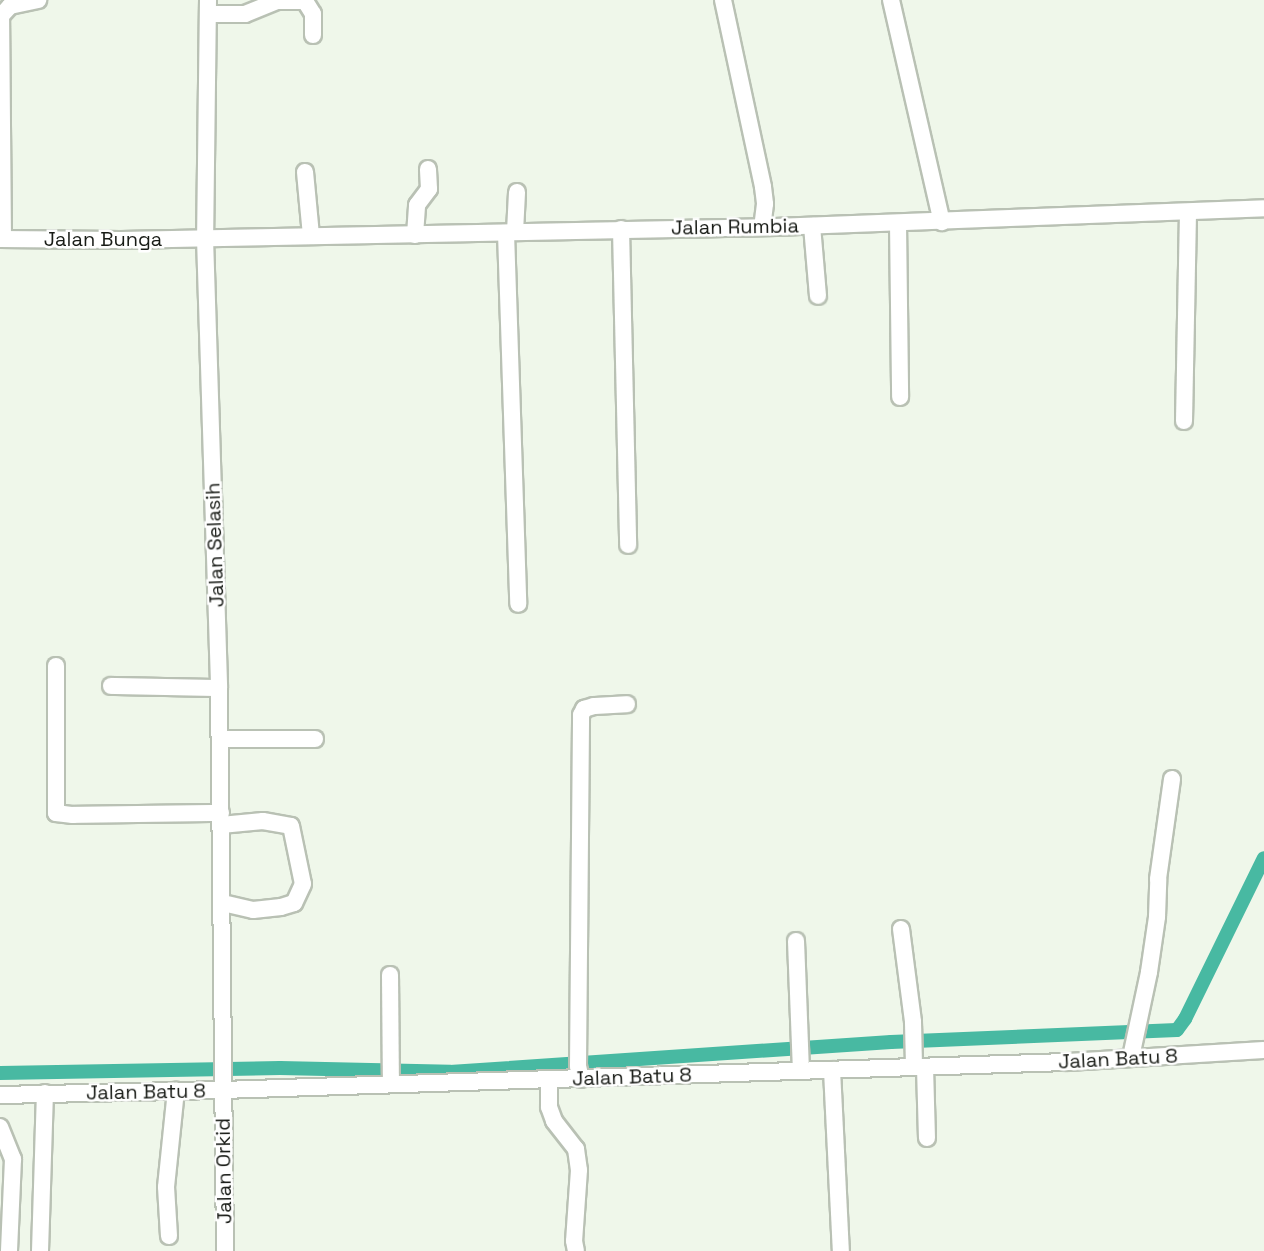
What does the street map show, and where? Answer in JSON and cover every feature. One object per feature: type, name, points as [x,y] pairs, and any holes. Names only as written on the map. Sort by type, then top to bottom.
[{"type":"street","points":[[1,239],[1,16],[10,6],[38,0]]},
{"type":"street","points":[[723,0],[763,187],[765,204],[762,227]]},
{"type":"street","points":[[891,0],[942,222]]},
{"type":"street","points":[[208,7],[245,14],[278,1],[305,1],[313,14],[313,35]]},
{"type":"street","name":"Jalan Selasih","points":[[208,7],[205,238],[219,688],[223,903],[222,1084]]},
{"type":"street","points":[[415,235],[417,205],[429,189],[428,168]]},
{"type":"street","points":[[305,172],[311,235]]},
{"type":"street","points":[[517,192],[511,233],[518,604]]},
{"type":"street","name":"Jalan Rumbia","points":[[205,238],[812,226],[1188,213],[1264,208]]},
{"type":"street","points":[[1184,421],[1188,213]]},
{"type":"street","points":[[898,223],[900,397]]},
{"type":"street","points":[[812,226],[818,296]]},
{"type":"street","points":[[621,229],[628,545]]},
{"type":"street","name":"Jalan Bunga","points":[[1,239],[205,238]]},
{"type":"street","points":[[56,666],[56,813],[263,820],[291,826],[303,884],[294,903],[253,910],[223,903]]},
{"type":"street","points":[[111,686],[219,688]]},
{"type":"street","points":[[580,1072],[581,715],[584,709],[594,706],[627,704]]},
{"type":"street","points":[[220,738],[315,739]]},
{"type":"street","points":[[1133,1049],[1142,1013],[1158,917],[1158,879],[1172,779]]},
{"type":"street","points":[[901,929],[927,1138]]},
{"type":"street","points":[[796,941],[800,1063]]},
{"type":"street","points":[[390,975],[391,1079]]},
{"type":"street","name":"Jalan Batu 8","points":[[0,1095],[176,1091],[222,1084],[391,1079],[549,1079],[580,1072],[800,1063],[832,1070],[918,1063],[1068,1062],[1133,1049],[1264,1050]]},
{"type":"street","points":[[832,1070],[841,1251]]},
{"type":"street","points":[[549,1079],[549,1107],[554,1120],[576,1149],[579,1170],[574,1240],[576,1251]]},
{"type":"street","name":"Jalan Orkid","points":[[222,1084],[225,1251]]},
{"type":"street","points":[[169,1236],[166,1187],[176,1091]]},
{"type":"street","points":[[40,1251],[45,1093]]},
{"type":"street","points":[[0,1126],[13,1159],[9,1251]]},
{"type":"waterway","points":[[0,1073],[280,1068],[450,1072],[891,1042],[1177,1030],[1185,1019],[1264,858]]}]
